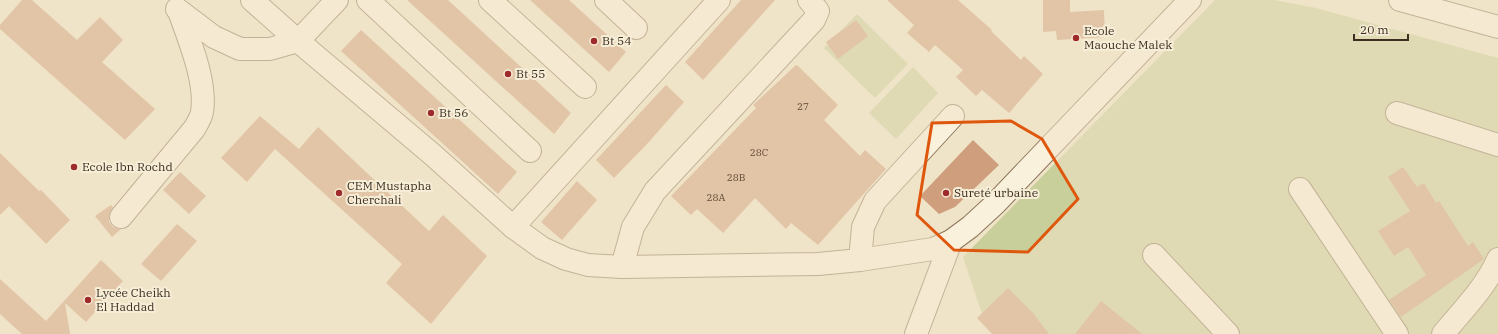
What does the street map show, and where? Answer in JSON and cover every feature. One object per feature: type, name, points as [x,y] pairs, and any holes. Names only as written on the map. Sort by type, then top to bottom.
[{"type":"street","points":[[252,0],[298,41],[433,155],[513,227],[542,248],[566,260],[588,265],[622,266],[818,264],[860,260],[933,248],[951,241],[970,227],[995,204],[1190,0]]},
{"type":"street","points":[[173,5],[214,37],[240,48],[270,49],[298,41],[337,0]]},
{"type":"street","points":[[368,0],[530,151]]},
{"type":"street","points":[[490,0],[585,87]]},
{"type":"street","points":[[606,0],[636,28]]},
{"type":"street","points":[[513,227],[719,0]]},
{"type":"street","points":[[622,266],[633,227],[655,191],[814,20],[818,11],[809,0]]},
{"type":"street","points":[[1400,0],[1498,27]]},
{"type":"street","points":[[122,217],[194,129],[202,114],[204,92],[194,56],[173,5]]},
{"type":"street","points":[[1397,113],[1498,145]]},
{"type":"street","points":[[860,260],[863,227],[875,201],[953,116]]},
{"type":"street","points":[[1300,189],[1397,334]]},
{"type":"street","points":[[916,334],[951,241]]},
{"type":"street","points":[[1154,255],[1228,334]]},
{"type":"street","points":[[1443,334],[1478,291],[1498,259]]},
{"type":"highlighted area","points":[[1011,121],[1042,139],[1078,199],[1028,252],[954,250],[917,215],[932,123]]},
{"type":"green space","points":[[1215,0],[1274,0],[1316,8],[1498,58],[1498,334],[1002,334],[981,311],[963,257]]},
{"type":"green space","points":[[857,14],[908,64],[875,98],[824,48]]},
{"type":"green space","points":[[913,67],[938,93],[896,139],[869,113]]},
{"type":"building","points":[[22,0],[32,0],[77,40],[100,17],[123,40],[102,62],[155,109],[125,140],[0,29],[0,25]]},
{"type":"building","name":"Bt 55","points":[[407,0],[448,0],[571,113],[554,134]]},
{"type":"building","name":"Bt 54","points":[[530,0],[569,0],[626,52],[609,72]]},
{"type":"building","points":[[741,0],[775,0],[703,80],[685,62]]},
{"type":"building","points":[[887,0],[958,0],[992,30],[991,31],[1021,60],[1024,56],[1043,74],[1009,113],[982,90],[976,96],[956,77],[963,70],[935,45],[929,52],[907,33],[914,25]]},
{"type":"building","points":[[1043,0],[1070,0],[1070,12],[1104,10],[1105,37],[1057,40],[1056,31],[1043,32]]},
{"type":"building","points":[[856,20],[868,36],[838,59],[826,42]]},
{"type":"building","name":"Bt 56","points":[[361,30],[517,172],[498,194],[341,51]]},
{"type":"building","points":[[796,65],[838,105],[824,120],[860,156],[865,150],[886,169],[818,245],[791,223],[786,229],[755,198],[723,233],[697,209],[691,215],[671,196],[756,108],[753,105]]},
{"type":"building","points":[[666,85],[684,102],[648,143],[614,178],[596,160]]},
{"type":"building","points":[[260,116],[299,149],[318,127],[429,231],[443,215],[487,256],[431,324],[386,283],[402,264],[275,149],[247,182],[221,158]]},
{"type":"building","points":[[973,140],[999,165],[955,207],[939,214],[920,196]]},
{"type":"building","points":[[0,153],[39,191],[41,190],[70,220],[46,244],[9,206],[0,215]]},
{"type":"building","points":[[1403,167],[1417,187],[1424,183],[1436,203],[1439,201],[1468,246],[1473,242],[1484,259],[1401,317],[1389,300],[1426,275],[1408,247],[1394,256],[1378,231],[1410,211],[1388,177]]},
{"type":"building","points":[[180,172],[206,196],[189,214],[163,190]]},
{"type":"building","points":[[577,181],[597,200],[562,240],[541,222]]},
{"type":"building","points":[[111,205],[113,207],[109,215],[109,222],[113,227],[121,229],[112,237],[95,216]]},
{"type":"building","points":[[177,224],[197,241],[161,281],[141,264]]},
{"type":"building","points":[[101,260],[123,281],[86,322],[65,303],[70,334],[22,334],[0,314],[0,279],[46,321]]},
{"type":"building","points":[[1008,288],[1033,313],[1049,334],[992,334],[977,318]]},
{"type":"building","points":[[1101,301],[1142,334],[1075,334]]},
{"type":"place","name":"Ecole Maouche Malek","points":[[1076,38]]},
{"type":"place","name":"Bt 54","points":[[594,41]]},
{"type":"place","name":"Bt 55","points":[[508,74]]},
{"type":"place","name":"Bt 56","points":[[431,113]]},
{"type":"place","name":"Ecole Ibn Rochd","points":[[74,167]]},
{"type":"place","name":"CEM Mustapha Cherchali","points":[[339,193]]},
{"type":"place","name":"Sureté urbaine","points":[[946,193]]},
{"type":"place","name":"Lycée Cheikh El Haddad","points":[[88,300]]}]
